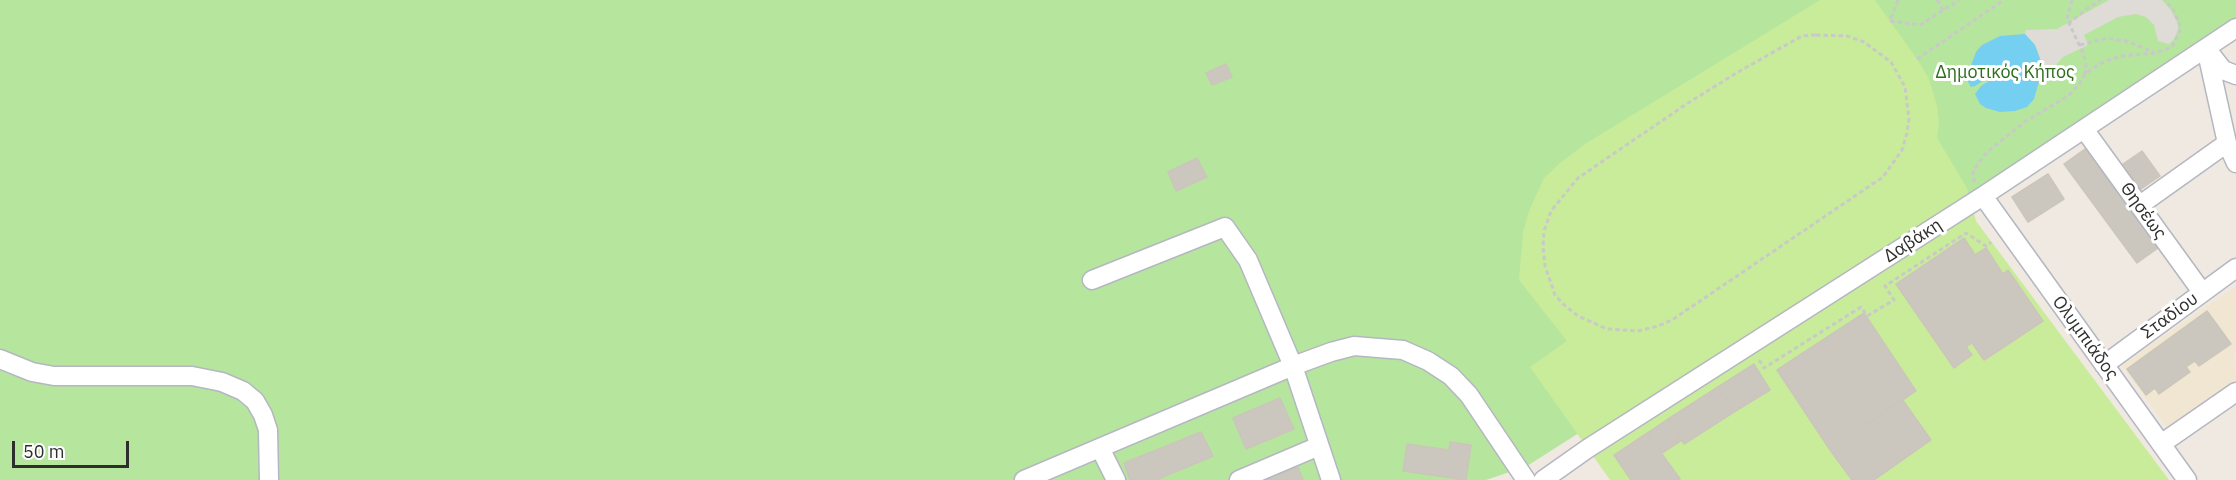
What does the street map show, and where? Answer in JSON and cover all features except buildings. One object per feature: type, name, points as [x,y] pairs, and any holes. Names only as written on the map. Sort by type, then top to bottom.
[{"type":"street","name":"Δαβάκη","points":[[1543,480],[1587,448],[1979,189],[2084,129],[2236,28]]},
{"type":"street","points":[[2206,48],[2223,70],[2236,75]]},
{"type":"street","points":[[2206,48],[2227,143],[2236,163]]},
{"type":"street","name":"Θησέως","points":[[2084,129],[2202,292]]},
{"type":"street","points":[[2140,205],[2227,143]]},
{"type":"street","name":"Ολυμπιάδος","points":[[1979,189],[2187,480]]},
{"type":"street","points":[[1092,280],[1225,227],[1248,260],[1293,366],[1331,480]]},
{"type":"street","name":"Σταδίου","points":[[2104,365],[2236,268]]},
{"type":"street","points":[[1024,480],[1293,366],[1354,346],[1403,350],[1428,361],[1451,376],[1469,395],[1526,480]]},
{"type":"street","points":[[0,359],[33,372],[54,376],[192,376],[222,382],[243,391],[255,401],[268,430],[268,480]]},
{"type":"street","points":[[2161,444],[2236,392]]},
{"type":"street","points":[[1239,480],[1319,446]]},
{"type":"street","points":[[1100,448],[1116,480]]},
{"type":"path","points":[[1898,0],[1890,21],[1920,25],[1959,0]]},
{"type":"path","points":[[1937,0],[1943,10]]},
{"type":"path","points":[[1917,59],[2004,0]]},
{"type":"path","points":[[2072,0],[2067,19],[2086,66],[2085,75]]},
{"type":"path","points":[[2068,24],[2101,0]]},
{"type":"path","points":[[1979,189],[1972,176],[1987,152],[2026,121],[2068,96],[2085,75],[2101,63],[2114,57],[2156,53],[2172,47],[2181,28],[2174,11],[2165,0]]},
{"type":"path","points":[[1834,35],[1864,42],[1891,62],[1905,87],[1910,119],[1907,133],[1902,150],[1883,177],[1672,320],[1658,326],[1638,331],[1607,329],[1578,316],[1555,295],[1549,279],[1543,247],[1544,231],[1551,211],[1578,178],[1593,168],[1688,103],[1803,36],[1834,35]]},
{"type":"path","points":[[2079,45],[2108,38],[2126,41],[2156,53]]},
{"type":"path","points":[[1759,360],[1764,368],[1860,307],[1867,315],[1894,300],[1884,284],[1966,233],[1986,246],[1991,242]]},
{"type":"shaded area","points":[[2109,0],[2162,0],[2171,10],[2178,24],[2174,39],[2169,44],[2158,41],[2154,25],[2146,17],[2136,14],[2118,17],[2084,35],[2088,45],[2063,57],[2047,75],[2042,73],[2040,58],[2035,45],[2025,34],[2026,30],[2057,29]]},
{"type":"shaded area","points":[[2236,286],[2236,350],[2234,352],[2236,381],[2167,428],[2122,365]]},
{"type":"green space","name":"Δημοτικός Κήπος","points":[[0,0],[2236,0],[2236,19],[1966,205],[1950,197],[1527,466],[1486,480],[0,480]]},
{"type":"green space","points":[[1820,0],[1875,0],[1929,79],[1937,106],[1939,122],[1937,138],[1967,188],[1976,221],[2169,480],[1610,480],[1530,367],[1567,341],[1519,280],[1523,232],[1529,211],[1544,178],[1585,144]]},
{"type":"water","points":[[2025,34],[2035,45],[2043,67],[2034,99],[2027,107],[2015,111],[2000,112],[1986,108],[1980,104],[1975,94],[1981,86],[1996,76],[1998,71],[1993,68],[1989,70],[1989,77],[1971,87],[1967,76],[1976,52],[1982,45],[2000,36]]}]
